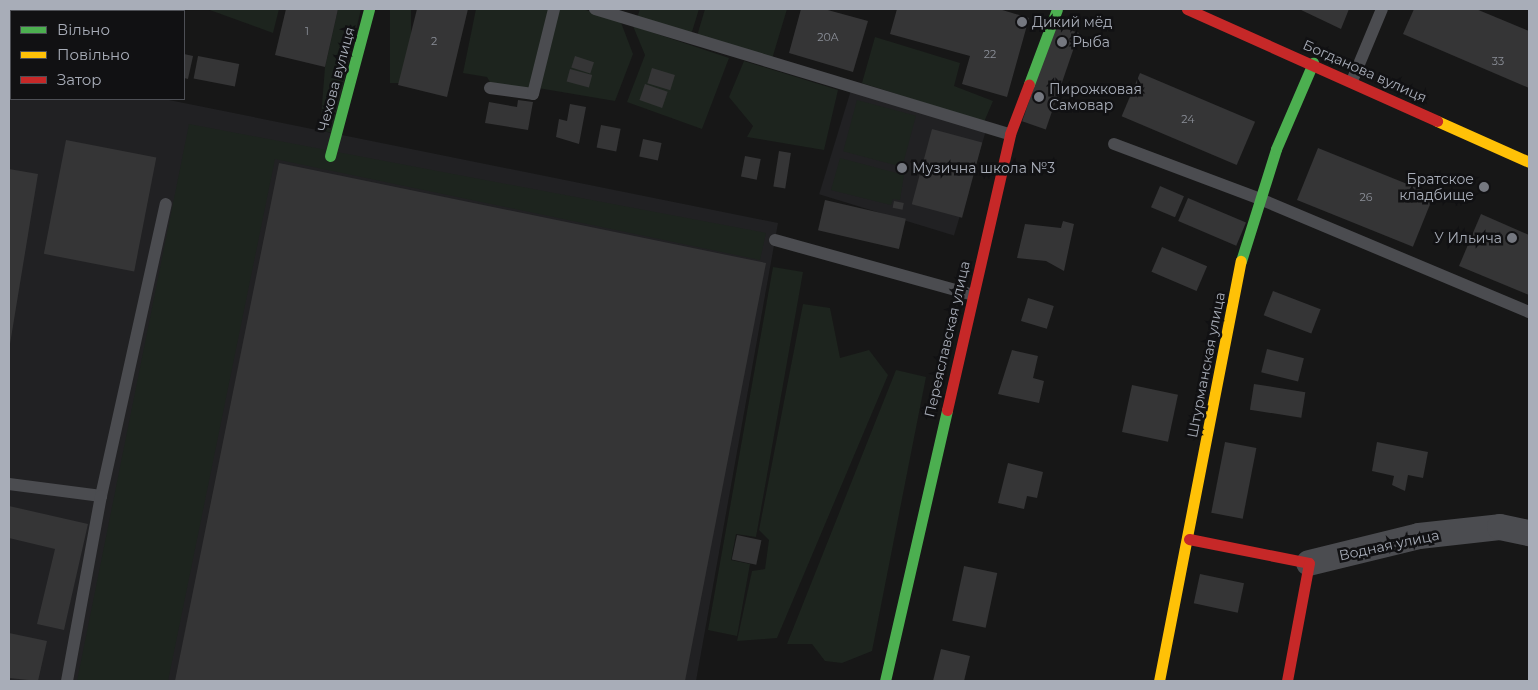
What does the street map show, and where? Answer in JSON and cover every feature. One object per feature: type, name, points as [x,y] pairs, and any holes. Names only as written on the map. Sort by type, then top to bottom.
[{"type":"street","name":"Чехова вулиця","points":[[330,156],[369,9]]},
{"type":"street","name":"Переяславская улица","points":[[885,681],[1010,134],[1057,9]]},
{"type":"street","name":"Богданова вулиця","points":[[1187,9],[1313,63],[1529,162]]},
{"type":"street","name":"Штурманская улица","points":[[1159,681],[1189,539],[1243,249],[1260,199],[1313,63]]},
{"type":"street","name":"Водная улица","points":[[1189,539],[1309,563],[1418,536],[1500,527],[1529,533]]},
{"type":"street","points":[[1287,681],[1309,563]]},
{"type":"lane","points":[[490,88],[533,94],[554,9]]},
{"type":"lane","points":[[595,9],[1010,134]]},
{"type":"lane","points":[[1352,81],[1382,9]]},
{"type":"lane","points":[[1114,144],[1260,199],[1529,312]]},
{"type":"lane","points":[[67,681],[101,496],[166,204]]},
{"type":"lane","points":[[775,240],[973,295]]},
{"type":"lane","points":[[9,484],[101,496]]},
{"type":"shaded area","points":[[207,9],[279,9],[273,33]]},
{"type":"shaded area","points":[[338,9],[361,9],[332,133],[320,130],[325,67]]},
{"type":"shaded area","points":[[390,9],[411,9],[411,83],[390,83]]},
{"type":"shaded area","points":[[476,9],[552,9],[532,90],[491,84],[487,77],[463,73]]},
{"type":"shaded area","points":[[557,9],[582,9],[620,20],[633,54],[615,101],[538,88]]},
{"type":"shaded area","points":[[640,9],[699,9],[691,35],[637,18]]},
{"type":"shaded area","points":[[705,9],[787,9],[772,59],[697,36]]},
{"type":"shaded area","points":[[633,26],[729,58],[702,129],[627,102],[645,55]]},
{"type":"shaded area","points":[[875,37],[960,63],[954,86],[993,101],[984,122],[862,83]]},
{"type":"shaded area","points":[[744,61],[838,90],[824,150],[747,137],[753,126],[729,97]]},
{"type":"shaded area","points":[[9,67],[10,100],[169,100],[778,223],[696,681],[9,681]]},
{"type":"shaded area","name":"Музична школа №3","points":[[851,90],[986,131],[954,235],[819,194]]},
{"type":"shaded area","points":[[857,100],[916,116],[902,167],[843,151]]},
{"type":"shaded area","points":[[189,124],[766,233],[760,260],[275,159],[168,681],[77,681]]},
{"type":"shaded area","points":[[840,158],[904,175],[900,200],[893,199],[891,205],[831,190]]},
{"type":"shaded area","points":[[773,267],[803,272],[756,537],[736,534],[731,560],[750,564],[737,636],[708,630]]},
{"type":"shaded area","points":[[803,304],[830,308],[840,358],[869,350],[888,375],[777,638],[737,641],[752,571],[765,569],[769,540],[759,530]]},
{"type":"shaded area","points":[[896,370],[926,377],[872,651],[842,663],[825,661],[812,644],[787,644]]},
{"type":"building","points":[[286,9],[338,9],[325,67],[275,55]]},
{"type":"building","points":[[417,9],[468,9],[447,97],[398,85]]},
{"type":"building","points":[[801,9],[824,9],[868,21],[853,72],[789,53]]},
{"type":"building","points":[[897,9],[999,9],[1029,18],[1007,97],[962,84],[970,56],[890,34]]},
{"type":"building","points":[[1299,9],[1349,9],[1341,29]]},
{"type":"building","points":[[1414,9],[1476,9],[1529,31],[1529,88],[1403,34]]},
{"type":"building","points":[[1055,25],[1079,33],[1046,129],[1022,121]]},
{"type":"building","points":[[185,54],[193,56],[188,79],[185,78]]},
{"type":"building","points":[[198,56],[239,64],[235,87],[194,79]]},
{"type":"building","points":[[575,56],[594,62],[590,74],[571,67]]},
{"type":"building","points":[[652,68],[675,75],[670,90],[647,83]]},
{"type":"building","points":[[570,69],[592,75],[589,88],[567,82]]},
{"type":"building","points":[[1140,73],[1255,122],[1237,165],[1122,116]]},
{"type":"building","points":[[645,84],[668,92],[662,108],[639,100]]},
{"type":"building","points":[[518,100],[533,102],[528,130],[485,123],[489,102],[517,107]]},
{"type":"building","points":[[570,104],[586,107],[579,144],[556,137],[559,119],[567,121]]},
{"type":"building","points":[[601,125],[621,129],[616,151],[597,148]]},
{"type":"building","points":[[932,129],[982,142],[962,218],[912,204]]},
{"type":"building","points":[[643,139],[662,143],[658,161],[639,157]]},
{"type":"building","points":[[66,140],[156,158],[134,271],[44,254]]},
{"type":"building","points":[[1318,148],[1434,195],[1413,247],[1297,200]]},
{"type":"building","points":[[779,151],[791,153],[785,188],[773,187]]},
{"type":"building","points":[[745,156],[761,159],[757,180],[741,177]]},
{"type":"building","points":[[279,163],[766,263],[685,681],[175,681]]},
{"type":"building","points":[[9,169],[38,174],[10,344],[9,344]]},
{"type":"building","points":[[1160,186],[1184,196],[1175,217],[1151,207]]},
{"type":"building","points":[[1188,198],[1246,223],[1236,246],[1178,221]]},
{"type":"building","points":[[825,200],[906,219],[899,249],[818,230]]},
{"type":"building","points":[[894,201],[904,203],[902,210],[893,208]]},
{"type":"building","points":[[1481,214],[1529,235],[1529,295],[1459,266]]},
{"type":"building","points":[[1063,221],[1074,224],[1064,271],[1046,261],[1017,258],[1025,224],[1061,228]]},
{"type":"building","points":[[1162,247],[1207,266],[1197,291],[1151,272]]},
{"type":"building","points":[[1273,291],[1321,309],[1311,334],[1264,315]]},
{"type":"building","points":[[1028,298],[1054,306],[1047,329],[1021,321]]},
{"type":"building","points":[[1267,349],[1304,358],[1298,381],[1261,372]]},
{"type":"building","points":[[1012,350],[1038,356],[1033,378],[1044,381],[1039,403],[998,394]]},
{"type":"building","points":[[1254,384],[1305,392],[1301,418],[1250,410]]},
{"type":"building","points":[[1132,385],[1178,395],[1168,442],[1122,432]]},
{"type":"building","points":[[1225,442],[1256,448],[1243,519],[1211,513]]},
{"type":"building","points":[[1377,442],[1428,452],[1423,478],[1408,475],[1405,491],[1392,485],[1394,476],[1372,471]]},
{"type":"building","points":[[1008,463],[1043,472],[1037,498],[1027,496],[1024,509],[998,503]]},
{"type":"building","points":[[9,506],[88,524],[64,630],[37,624],[55,549],[9,538]]},
{"type":"building","points":[[737,535],[761,540],[756,565],[732,559]]},
{"type":"building","points":[[964,566],[997,573],[986,628],[952,621]]},
{"type":"building","points":[[1200,574],[1244,583],[1238,613],[1194,603]]},
{"type":"building","points":[[9,633],[47,641],[38,681],[9,678]]},
{"type":"building","points":[[941,649],[970,656],[964,681],[933,681]]},
{"type":"traffic: fast","points":[[330,156],[369,9]]},
{"type":"traffic: fast","points":[[1029,84],[1057,9]]},
{"type":"traffic: fast","points":[[1241,261],[1276,149],[1313,63]]},
{"type":"traffic: fast","points":[[885,681],[947,410]]},
{"type":"traffic: slow","points":[[1437,121],[1529,162]]},
{"type":"traffic: slow","points":[[1159,681],[1241,261]]},
{"type":"traffic: jam","points":[[1187,9],[1437,121]]},
{"type":"traffic: jam","points":[[947,410],[1010,134],[1029,84]]},
{"type":"traffic: jam","points":[[1189,539],[1309,563],[1287,681]]},
{"type":"place","name":"Дикий мёд","points":[[1022,22]]},
{"type":"place","name":"Рыба","points":[[1062,42]]},
{"type":"place","name":"Пирожковая Самовар","points":[[1039,97]]},
{"type":"place","name":"Музична школа №3","points":[[902,168]]},
{"type":"place","name":"Братское кладбище","points":[[1484,187]]},
{"type":"place","name":"У Ильича","points":[[1512,238]]}]
